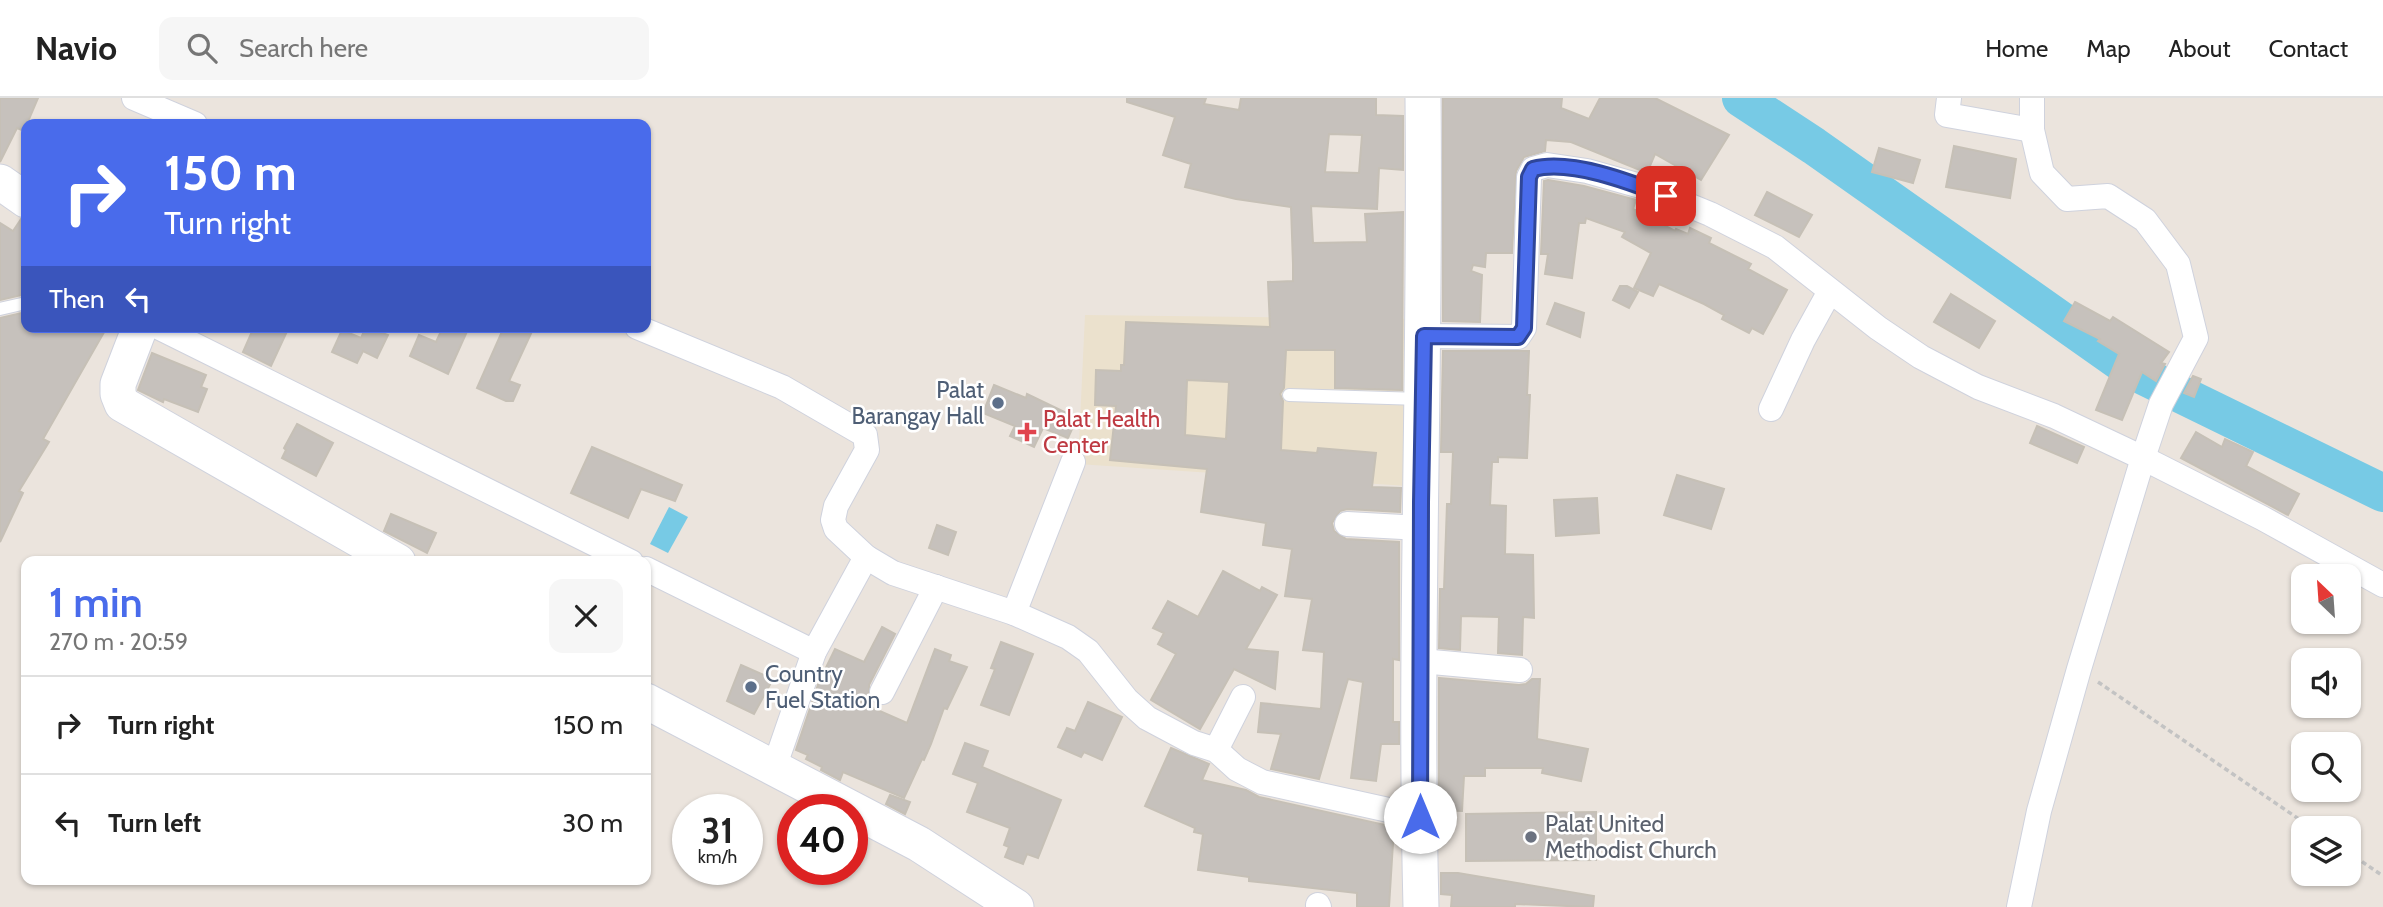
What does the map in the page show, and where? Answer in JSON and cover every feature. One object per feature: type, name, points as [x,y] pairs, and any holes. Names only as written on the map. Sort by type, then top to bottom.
[{"type":"street","points":[[134,98],[183,119]]},
{"type":"street","points":[[1421,907],[1423,98]]},
{"type":"street","points":[[1948,98],[1947,115],[2032,130]]},
{"type":"street","points":[[2019,907],[2039,811],[2143,458],[2161,404],[2196,338],[2178,264],[2145,220],[2108,196],[2067,199],[2042,173],[2032,130],[2032,98]]},
{"type":"street","points":[[1424,336],[1518,337],[1524,328],[1529,177],[1533,169],[1547,165],[1587,171],[1644,187],[1710,214],[1775,247],[1878,328],[1921,357],[1978,387],[2054,416],[2143,458],[2262,518],[2383,585]]},
{"type":"street","points":[[0,182],[21,197]]},
{"type":"street","points":[[1771,409],[1803,340],[1830,291]]},
{"type":"street","points":[[138,333],[118,384],[122,404],[388,556]]},
{"type":"street","points":[[170,333],[619,556]]},
{"type":"street","points":[[651,333],[782,387],[865,436],[867,450],[836,506],[833,520],[836,529],[866,557],[893,573],[1014,613],[1068,637],[1088,652],[1127,700],[1147,718],[1194,743],[1216,750],[1237,769],[1262,782],[1420,817]]},
{"type":"street","points":[[1014,613],[1073,462]]},
{"type":"street","points":[[1347,524],[1421,528]]},
{"type":"street","points":[[774,768],[814,652],[866,557]]},
{"type":"street","points":[[651,571],[814,652]]},
{"type":"street","points":[[882,692],[936,587]]},
{"type":"street","points":[[1421,661],[1520,670]]},
{"type":"street","points":[[1216,750],[1243,697]]},
{"type":"street","points":[[651,704],[919,844],[1016,907]]},
{"type":"lane","points":[[0,309],[21,304]]},
{"type":"lane","points":[[1289,395],[1422,399]]},
{"type":"path","points":[[2079,669],[2294,816]]},
{"type":"path","points":[[2361,861],[2383,876]]},
{"type":"shaded area","points":[[1085,315],[1410,319],[1407,486],[1078,464]]},
{"type":"water","points":[[669,507],[688,517],[668,553],[650,544]]},
{"type":"building","points":[[0,98],[38,98],[29,119],[21,119],[21,130],[17,128],[0,162]]},
{"type":"building","points":[[1127,98],[1206,98],[1204,104],[1239,110],[1241,98],[1376,98],[1376,115],[1403,116],[1403,170],[1379,168],[1377,209],[1311,206],[1313,243],[1367,242],[1365,214],[1403,212],[1402,390],[1335,388],[1335,350],[1286,350],[1284,388],[1280,394],[1283,401],[1281,450],[1317,453],[1318,448],[1376,453],[1372,487],[1401,488],[1400,512],[1347,509],[1340,511],[1332,523],[1334,531],[1346,539],[1399,542],[1399,660],[1393,659],[1393,722],[1399,722],[1399,744],[1381,744],[1376,781],[1351,778],[1363,682],[1348,679],[1319,779],[1271,769],[1281,734],[1258,732],[1261,703],[1321,709],[1324,652],[1303,650],[1312,599],[1285,596],[1292,549],[1263,545],[1266,523],[1201,512],[1207,469],[1110,460],[1116,406],[1095,405],[1096,370],[1121,371],[1121,365],[1124,365],[1126,322],[1270,327],[1268,282],[1293,281],[1291,207],[1236,199],[1185,187],[1191,164],[1163,155],[1175,117],[1127,102]],"holes":[[[1329,134],[1362,135],[1359,173],[1325,172]],[[1187,380],[1229,382],[1226,439],[1185,435]]]},
{"type":"building","points":[[1443,98],[1562,98],[1561,108],[1589,119],[1600,98],[1655,98],[1729,135],[1701,180],[1655,154],[1647,173],[1571,142],[1546,140],[1545,151],[1524,157],[1516,171],[1512,253],[1486,253],[1485,267],[1473,265],[1471,271],[1482,275],[1480,322],[1443,321]]},
{"type":"building","points":[[1954,146],[2016,159],[2010,198],[1946,187]]},
{"type":"building","points":[[1879,148],[1920,160],[1913,183],[1872,172]]},
{"type":"building","points":[[1544,181],[1584,186],[1636,200],[1633,209],[1675,231],[1676,229],[1688,234],[1690,228],[1711,238],[1709,243],[1751,264],[1748,269],[1787,290],[1763,334],[1752,328],[1749,333],[1722,319],[1724,315],[1704,304],[1659,284],[1653,296],[1634,288],[1651,253],[1622,237],[1625,232],[1586,218],[1585,223],[1579,223],[1572,278],[1545,274],[1548,254],[1541,254]]},
{"type":"building","points":[[1767,192],[1812,215],[1799,237],[1755,215]]},
{"type":"building","points":[[21,219],[21,295],[0,300],[0,223],[13,231]]},
{"type":"building","points":[[1620,286],[1627,286],[1638,292],[1629,308],[1613,300]]},
{"type":"building","points":[[1951,294],[1995,321],[1979,348],[1934,322]]},
{"type":"building","points":[[2075,302],[2110,321],[2113,317],[2169,352],[2161,363],[2165,364],[2156,381],[2142,372],[2122,420],[2096,410],[2119,354],[2098,341],[2100,339],[2064,321]]},
{"type":"building","points":[[1555,303],[1584,313],[1580,337],[1547,324]]},
{"type":"building","points":[[21,313],[21,333],[104,333],[43,439],[49,442],[19,491],[23,493],[0,542],[0,318]]},
{"type":"building","points":[[251,333],[286,333],[271,366],[243,352]]},
{"type":"building","points":[[341,333],[361,338],[363,333],[388,335],[377,358],[363,351],[357,363],[332,352]]},
{"type":"building","points":[[440,333],[466,333],[448,374],[410,356],[419,335],[436,342]]},
{"type":"building","points":[[501,333],[531,333],[509,381],[520,385],[513,401],[506,401],[477,388]]},
{"type":"building","points":[[1443,351],[1529,351],[1527,458],[1498,457],[1498,462],[1492,462],[1490,505],[1506,506],[1505,554],[1533,555],[1534,618],[1523,617],[1522,655],[1498,653],[1499,617],[1461,616],[1460,650],[1439,648],[1440,589],[1444,589],[1447,504],[1451,504],[1453,452],[1441,452]]},
{"type":"building","points":[[152,353],[206,375],[201,387],[207,389],[198,412],[164,399],[163,402],[138,390]]},
{"type":"building","points":[[2193,376],[2201,379],[2194,397],[2184,393]]},
{"type":"building","points":[[994,385],[1026,398],[1027,394],[1077,418],[1068,438],[1043,428],[1034,447],[1010,436],[1015,426],[983,413]]},
{"type":"building","points":[[297,424],[333,443],[316,476],[282,458],[286,450],[284,448]]},
{"type":"building","points":[[2037,426],[2084,447],[2077,463],[2030,443]]},
{"type":"building","points":[[2196,432],[2222,447],[2225,439],[2253,452],[2246,466],[2299,494],[2288,515],[2181,458]]},
{"type":"building","points":[[592,447],[682,485],[675,501],[641,489],[628,518],[571,493]]},
{"type":"building","points":[[1677,475],[1724,489],[1711,529],[1664,515]]},
{"type":"building","points":[[1597,498],[1599,533],[1556,536],[1554,500]]},
{"type":"building","points":[[391,514],[436,533],[427,553],[384,531]]},
{"type":"building","points":[[937,525],[956,532],[948,555],[929,548]]},
{"type":"building","points":[[1223,571],[1260,591],[1262,587],[1277,595],[1246,649],[1278,652],[1275,689],[1234,669],[1200,729],[1151,700],[1176,654],[1158,644],[1164,633],[1153,628],[1168,601],[1198,617]]},
{"type":"building","points":[[882,627],[895,634],[869,685],[866,705],[907,723],[935,649],[951,655],[949,661],[967,667],[947,709],[944,708],[924,760],[922,759],[904,798],[843,772],[840,780],[806,759],[808,755],[796,750],[819,682],[835,649],[864,662]]},
{"type":"building","points":[[1001,642],[1033,654],[1009,715],[981,705],[995,669],[991,668]]},
{"type":"building","name":"Country Fuel Station","points":[[741,665],[773,679],[754,714],[727,701]]},
{"type":"building","points":[[1439,678],[1519,685],[1532,679],[1540,679],[1537,739],[1588,749],[1581,781],[1542,773],[1543,768],[1485,768],[1485,776],[1464,776],[1462,811],[1439,810]]},
{"type":"building","points":[[1088,702],[1122,717],[1102,760],[1084,752],[1081,757],[1058,747],[1067,728],[1075,731]]},
{"type":"building","points":[[965,743],[988,751],[982,767],[1061,800],[1038,858],[1027,854],[1023,864],[1005,857],[1009,847],[1004,845],[1010,828],[967,812],[978,783],[953,774]]},
{"type":"building","points":[[1171,748],[1209,764],[1202,780],[1246,790],[1259,797],[1394,827],[1389,907],[1357,907],[1357,893],[1249,881],[1249,877],[1198,870],[1203,834],[1194,832],[1195,828],[1145,806]]},
{"type":"building","points":[[890,795],[910,802],[905,814],[886,804]]},
{"type":"building","name":"Palat United Methodist Church","points":[[1596,812],[1596,860],[1466,861],[1466,814]]},
{"type":"building","points":[[1441,873],[1458,873],[1594,896],[1593,907],[1515,904],[1515,907],[1451,907],[1452,895],[1441,894]]},
{"type":"waterway","points":[[1741,98],[1814,146],[2133,371],[2383,493]]},
{"type":"place","name":"Palat Barangay Hall","points":[[998,403]]},
{"type":"place","name":"Palat Health Center","points":[[1027,432]]},
{"type":"place","name":"Country Fuel Station","points":[[751,687]]},
{"type":"place","name":"Palat United Methodist Church","points":[[1531,837]]},
{"type":"route","points":[[1420,817],[1424,336],[1508,338],[1518,337],[1524,328],[1529,177],[1533,169],[1547,165],[1587,171],[1666,196]]}]
